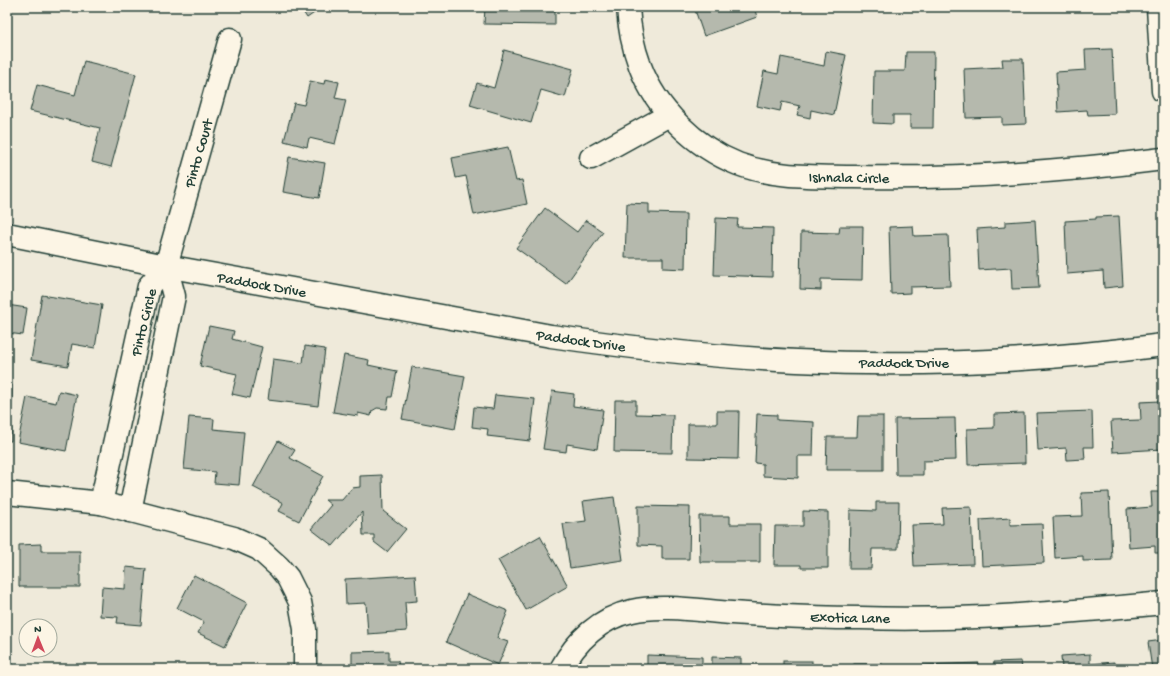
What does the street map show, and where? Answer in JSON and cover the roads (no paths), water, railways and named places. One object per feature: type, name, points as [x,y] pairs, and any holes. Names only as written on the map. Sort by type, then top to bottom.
[{"type":"street","name":"Ishnala Circle","points":[[628,7],[631,36],[640,66],[652,91],[669,115],[689,134],[712,151],[737,163],[764,172],[792,176],[900,178],[995,176],[1089,168],[1163,159]]},
{"type":"street","points":[[1158,7],[1163,91]]},
{"type":"street","name":"Pinto Court","points":[[166,266],[230,39]]},
{"type":"street","points":[[591,158],[669,115]]},
{"type":"street","name":"Paddock Drive","points":[[7,234],[166,266],[552,336],[600,344],[699,355],[798,361],[897,363],[1011,360],[1094,354],[1163,345]]},
{"type":"street","name":"Pinto Circle","points":[[101,503],[149,286],[166,266]]},
{"type":"street","name":"Pinto Circle","points":[[130,511],[174,296],[166,266]]},
{"type":"street","points":[[7,494],[101,503],[234,538],[258,549],[288,578],[300,602],[305,629],[305,669]]},
{"type":"street","name":"Exotica Lane","points":[[561,669],[575,647],[595,628],[606,621],[631,611],[652,608],[758,615],[878,618],[967,617],[1064,612],[1163,603]]}]
